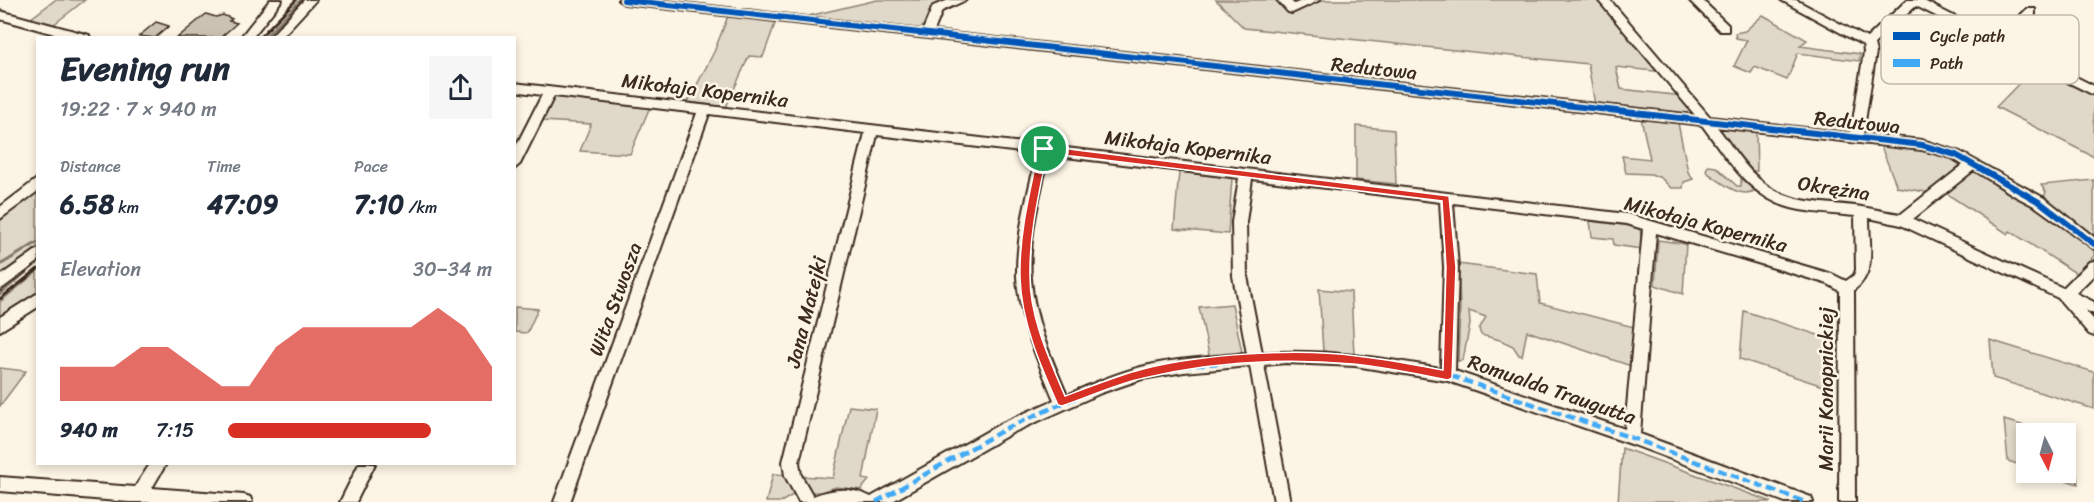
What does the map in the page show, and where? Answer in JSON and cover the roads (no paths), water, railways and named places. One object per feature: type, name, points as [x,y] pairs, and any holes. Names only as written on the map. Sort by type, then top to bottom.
[{"type":"street","points":[[246,36],[276,0]]},
{"type":"street","points":[[276,36],[310,0]]},
{"type":"street","name":"Redutowa","points":[[624,0],[1922,145],[1956,155],[2020,193],[2041,202],[2094,244]]},
{"type":"street","points":[[1283,0],[1292,9],[1314,0]]},
{"type":"street","name":"Okrężna","points":[[1604,0],[1706,122],[1745,173],[1769,193],[1799,205],[1862,212],[1903,220],[2094,308]]},
{"type":"street","points":[[1695,0],[1724,28]]},
{"type":"street","points":[[1787,0],[1868,43],[1870,52],[1856,138]]},
{"type":"street","points":[[1899,15],[1915,0],[1945,15]]},
{"type":"street","points":[[927,35],[936,10],[953,1]]},
{"type":"street","points":[[2028,15],[2031,12]]},
{"type":"street","points":[[0,15],[78,36]]},
{"type":"street","points":[[1868,43],[1881,31]]},
{"type":"street","points":[[2079,83],[2094,91]]},
{"type":"street","name":"Mikołaja Kopernika","points":[[516,87],[1627,219],[1832,280],[1847,288]]},
{"type":"street","points":[[516,160],[550,91]]},
{"type":"street","name":"Wita Stwosza","points":[[562,502],[705,109]]},
{"type":"street","name":"Jana Matejki","points":[[808,502],[793,476],[791,462],[872,129]]},
{"type":"street","points":[[1044,149],[1027,232],[1024,278],[1037,342],[1062,401]]},
{"type":"street","points":[[1903,220],[1973,164]]},
{"type":"street","points":[[1245,174],[1238,249],[1255,358],[1282,502]]},
{"type":"street","points":[[0,214],[36,185]]},
{"type":"street","points":[[1446,198],[1451,267],[1448,375]]},
{"type":"street","name":"Marii Konopnickiej","points":[[1846,502],[1847,288],[1859,279],[1863,270],[1862,212]]},
{"type":"street","points":[[1632,438],[1650,225]]},
{"type":"street","points":[[0,284],[36,256]]},
{"type":"street","points":[[2094,266],[2064,296],[2094,330]]},
{"type":"street","points":[[0,325],[36,300]]},
{"type":"street","name":"Romualda Traugutta","points":[[876,502],[1007,428],[1062,401],[1142,374],[1184,366],[1286,357],[1355,360],[1448,375],[1632,438],[1805,502]]},
{"type":"street","points":[[137,498],[157,465]]},
{"type":"street","points":[[348,502],[366,465]]},
{"type":"street","points":[[0,484],[137,498],[244,502]]},
{"type":"street","points":[[815,502],[827,497],[843,495],[866,502]]},
{"type":"waterway","points":[[266,36],[301,0]]},
{"type":"waterway","points":[[0,265],[36,243]]},
{"type":"waterway","points":[[0,294],[36,264]]},
{"type":"railway","points":[[261,36],[296,0]]},
{"type":"railway","points":[[0,299],[36,271]]}]
